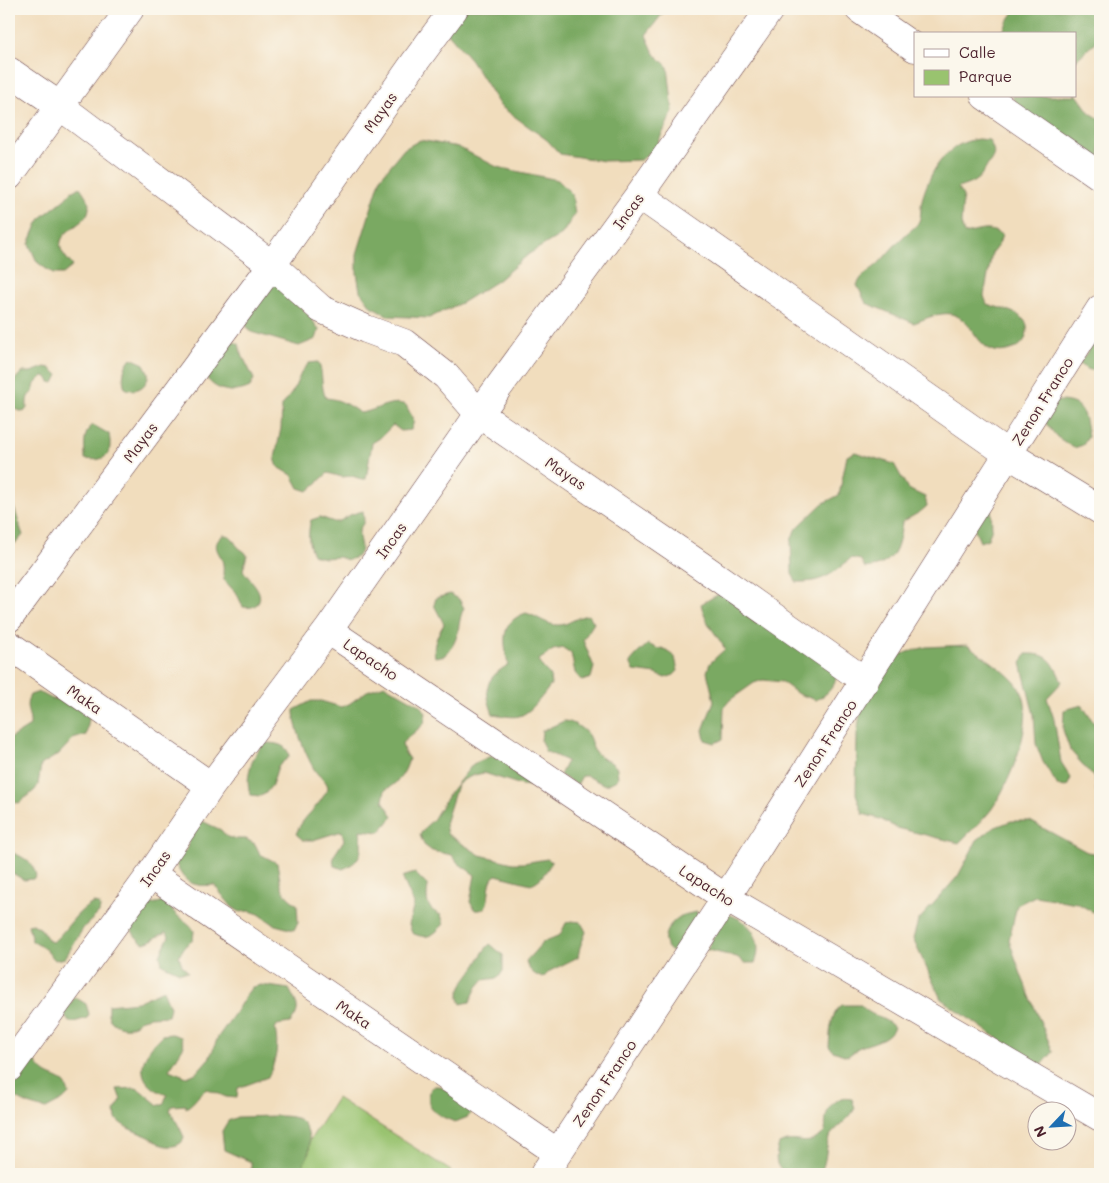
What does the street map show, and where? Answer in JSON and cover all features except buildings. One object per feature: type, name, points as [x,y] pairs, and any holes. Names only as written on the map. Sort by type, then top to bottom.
[{"type":"street","points":[[9,176],[130,9]]},
{"type":"street","name":"Mayas","points":[[9,618],[272,265],[454,9]]},
{"type":"street","name":"Incas","points":[[9,1068],[151,874],[211,786],[328,630],[479,414],[639,196],[770,9]]},
{"type":"street","points":[[859,9],[914,47]]},
{"type":"street","name":"Mayas","points":[[9,71],[60,106],[272,265],[321,309],[366,330],[404,343],[446,376],[479,414],[865,681]]},
{"type":"street","points":[[989,98],[1100,176]]},
{"type":"street","points":[[639,196],[1008,454],[1100,510]]},
{"type":"street","name":"Zenon Franco","points":[[551,1164],[726,898],[1100,309]]},
{"type":"street","name":"Lapacho","points":[[328,630],[726,898],[1100,1117]]},
{"type":"street","name":"Maka","points":[[9,645],[211,786]]},
{"type":"street","name":"Maka","points":[[151,874],[551,1164]]},
{"type":"green space","points":[[454,9],[666,9],[646,35],[654,53],[668,67],[673,111],[656,147],[641,160],[604,161],[560,154],[547,140],[500,106],[471,60],[446,31]]},
{"type":"green space","points":[[1016,9],[1100,9],[1100,38],[1076,60],[1076,32],[1003,32]]},
{"type":"green space","points":[[1076,93],[1090,113],[1100,119],[1100,178],[1032,135],[1013,98],[1076,98]]},
{"type":"green space","points":[[978,139],[989,140],[994,155],[977,179],[958,188],[963,196],[961,223],[964,234],[988,230],[1002,235],[999,244],[992,253],[984,296],[987,304],[1021,317],[1026,322],[1027,328],[1025,338],[1021,344],[1013,349],[1001,352],[992,350],[984,345],[960,318],[951,314],[942,314],[914,323],[866,303],[857,285],[863,276],[878,264],[917,225],[925,189],[941,160],[957,146]]},
{"type":"green space","points":[[420,140],[458,147],[497,167],[558,180],[572,194],[575,214],[562,234],[529,254],[497,281],[463,302],[429,318],[389,316],[371,306],[360,291],[357,273],[357,254],[381,177],[404,149]]},
{"type":"green space","points":[[80,187],[88,200],[88,212],[80,223],[68,231],[61,242],[62,251],[73,266],[63,274],[53,274],[37,262],[29,244],[42,217],[71,192]]},
{"type":"green space","points":[[262,270],[309,315],[319,330],[316,339],[299,346],[251,332],[245,324]]},
{"type":"green space","points":[[1096,339],[1100,341],[1100,370],[1094,371],[1079,364]]},
{"type":"green space","points":[[229,340],[239,344],[241,353],[254,379],[250,387],[243,390],[229,391],[216,387],[206,377],[203,370]]},
{"type":"green space","points":[[131,358],[144,364],[148,373],[145,384],[136,390],[125,388],[123,380],[124,372]]},
{"type":"green space","points":[[318,362],[326,398],[340,401],[360,413],[388,404],[406,405],[414,421],[411,430],[401,431],[393,425],[372,443],[366,479],[352,476],[342,477],[328,473],[308,491],[299,488],[292,475],[278,467],[275,458],[281,428],[282,406],[293,391],[302,371],[309,363]]},
{"type":"green space","points":[[45,367],[50,368],[58,375],[54,383],[43,376],[35,384],[33,392],[28,397],[27,408],[24,412],[14,409],[9,404],[9,386],[22,372],[31,372]]},
{"type":"green space","points":[[1054,401],[1071,403],[1080,409],[1085,420],[1088,437],[1083,445],[1074,448],[1057,437],[1044,421]]},
{"type":"green space","points":[[93,425],[109,434],[110,447],[106,456],[92,460],[85,459],[85,445],[87,432]]},
{"type":"green space","points":[[855,452],[894,464],[908,489],[925,497],[927,506],[902,522],[894,554],[883,563],[865,568],[861,560],[851,558],[838,569],[820,579],[796,582],[792,573],[791,541],[795,530],[822,504],[839,495],[847,456]]},
{"type":"green space","points":[[9,497],[23,535],[9,547]]},
{"type":"green space","points":[[991,506],[992,528],[988,539],[980,542],[969,516]]},
{"type":"green space","points":[[363,511],[364,521],[359,532],[361,551],[357,557],[348,560],[338,557],[324,558],[314,555],[310,547],[309,538],[311,520],[320,517],[338,522],[352,514]]},
{"type":"green space","points":[[223,535],[231,537],[247,555],[243,570],[258,589],[260,598],[254,606],[243,607],[237,594],[224,580],[223,564],[216,546]]},
{"type":"green space","points":[[730,588],[837,673],[835,682],[830,690],[816,700],[798,694],[782,682],[763,680],[754,683],[730,700],[724,707],[723,739],[715,743],[705,740],[703,730],[714,701],[707,672],[710,663],[725,649],[708,623],[701,604]]},
{"type":"green space","points":[[450,594],[459,599],[464,608],[453,645],[444,656],[435,657],[435,643],[444,624],[434,605],[436,598]]},
{"type":"green space","points":[[526,613],[555,625],[563,625],[589,615],[594,623],[583,640],[594,667],[591,678],[582,681],[575,673],[571,653],[563,648],[553,650],[539,660],[543,668],[550,675],[551,685],[534,706],[519,716],[512,717],[493,714],[487,692],[490,680],[508,665],[505,648],[507,627],[517,617]]},
{"type":"green space","points":[[648,644],[658,649],[662,648],[675,657],[678,671],[674,675],[665,678],[656,674],[634,671],[630,662]]},
{"type":"green space","points":[[967,645],[1010,677],[1020,689],[1025,701],[1026,716],[1019,751],[998,799],[991,810],[959,843],[897,828],[880,819],[863,814],[856,794],[857,734],[860,714],[875,676],[888,661],[907,652],[926,647]]},
{"type":"green space","points":[[1026,654],[1040,655],[1050,660],[1062,682],[1047,698],[1054,719],[1061,762],[1071,778],[1067,787],[1058,786],[1043,762],[1036,744],[1034,715],[1021,663]]},
{"type":"green space","points":[[385,685],[420,705],[426,713],[424,724],[402,743],[404,752],[409,759],[400,778],[385,790],[383,801],[393,816],[380,832],[360,830],[360,854],[355,862],[343,869],[334,866],[333,857],[344,840],[342,831],[313,840],[303,840],[296,834],[321,800],[328,787],[316,772],[305,751],[298,733],[294,710],[311,701],[321,701],[341,707],[349,704],[367,691]]},
{"type":"green space","points":[[39,692],[52,699],[67,699],[90,714],[86,735],[73,739],[59,754],[41,765],[38,785],[35,790],[19,803],[9,802],[9,739],[30,726],[27,707],[28,700],[30,695]]},
{"type":"green space","points":[[1082,705],[1100,732],[1100,802],[1097,798],[1095,779],[1070,750],[1063,730],[1064,710]]},
{"type":"green space","points":[[564,721],[584,730],[597,754],[617,768],[618,778],[615,781],[605,785],[587,776],[582,776],[577,785],[560,775],[567,761],[545,751],[541,741],[542,731]]},
{"type":"green space","points":[[266,743],[278,744],[284,747],[289,757],[278,766],[272,785],[265,794],[260,796],[251,795],[248,782],[253,759]]},
{"type":"green space","points":[[491,756],[511,758],[528,776],[530,786],[484,773],[465,779],[457,785],[445,824],[447,834],[480,855],[513,863],[547,859],[552,862],[541,878],[531,884],[496,875],[490,884],[485,907],[481,910],[475,910],[470,902],[475,875],[458,863],[452,855],[432,851],[424,845],[420,835],[433,820],[448,795],[473,764]]},
{"type":"green space","points":[[202,821],[221,830],[227,837],[246,839],[255,844],[260,854],[277,863],[284,891],[297,904],[298,922],[294,930],[275,925],[259,914],[250,911],[240,912],[232,907],[214,885],[194,884],[185,879],[175,861],[188,848],[189,838]]},
{"type":"green space","points":[[1011,821],[1030,821],[1087,852],[1100,854],[1100,916],[1077,903],[1035,896],[1017,905],[1009,940],[1053,1052],[1041,1066],[1024,1057],[941,999],[913,939],[918,921],[958,876],[977,840],[993,828]]},
{"type":"green space","points":[[9,852],[22,857],[30,863],[36,876],[33,879],[24,880],[9,871]]},
{"type":"green space","points":[[415,873],[428,886],[428,904],[432,910],[441,915],[444,924],[429,936],[412,933],[409,924],[414,904],[402,877]]},
{"type":"green space","points":[[162,902],[189,924],[194,931],[193,940],[185,946],[179,956],[182,965],[188,972],[179,972],[162,964],[160,955],[169,936],[166,932],[144,943],[137,938],[131,929],[128,917],[138,906]]},
{"type":"green space","points":[[93,903],[99,904],[99,913],[84,927],[65,958],[55,960],[45,949],[32,941],[28,925],[33,924],[41,929],[49,941],[53,942],[81,911]]},
{"type":"green space","points":[[697,912],[698,917],[682,936],[676,951],[671,951],[665,942],[666,932],[669,927],[681,916]]},
{"type":"green space","points":[[724,914],[733,916],[747,924],[752,931],[758,946],[755,963],[745,963],[737,957],[707,950]]},
{"type":"green space","points":[[571,921],[581,922],[586,932],[578,957],[550,971],[543,978],[534,974],[526,961],[543,942],[560,935],[566,923]]},
{"type":"green space","points":[[490,944],[503,955],[503,971],[498,978],[483,980],[477,987],[470,1002],[461,1004],[459,999],[460,989]]},
{"type":"green space","points":[[261,985],[289,989],[297,1006],[296,1014],[290,1023],[277,1025],[275,1029],[276,1053],[268,1077],[238,1088],[237,1098],[226,1097],[207,1089],[186,1108],[186,1105],[172,1106],[170,1110],[184,1138],[183,1141],[174,1146],[160,1144],[127,1127],[116,1119],[115,1110],[121,1100],[117,1089],[136,1088],[158,1105],[163,1105],[167,1095],[156,1090],[148,1083],[144,1076],[143,1068],[148,1052],[162,1035],[172,1034],[181,1037],[184,1046],[169,1070],[187,1077],[196,1073],[210,1057],[218,1037],[246,995],[252,987]]},
{"type":"green space","points":[[163,990],[170,1007],[168,1016],[149,1017],[139,1020],[130,1027],[118,1026],[110,1019],[108,1005],[137,1002]]},
{"type":"green space","points":[[75,997],[86,1004],[89,1014],[87,1018],[69,1022],[63,1013]]},
{"type":"green space","points":[[842,1005],[861,1005],[868,1012],[894,1027],[884,1038],[860,1047],[847,1056],[833,1051],[829,1047],[831,1024],[835,1013]]},
{"type":"green space","points":[[33,1057],[44,1072],[64,1083],[69,1094],[63,1100],[46,1109],[23,1102],[12,1094],[10,1090],[9,1084],[12,1076]]},
{"type":"green space","points":[[440,1086],[473,1108],[468,1117],[455,1122],[433,1111],[430,1107],[429,1095],[431,1088]]},
{"type":"green space","points":[[337,1098],[451,1171],[449,1174],[288,1174]]},
{"type":"green space","points":[[842,1098],[852,1099],[855,1108],[829,1138],[824,1165],[820,1173],[792,1174],[782,1170],[776,1158],[779,1144],[786,1141],[807,1142],[818,1138],[825,1132],[826,1116],[829,1108]]},
{"type":"green space","points":[[276,1116],[296,1118],[304,1125],[310,1143],[306,1160],[292,1174],[251,1174],[251,1162],[224,1150],[222,1131],[228,1121],[237,1117]]}]
